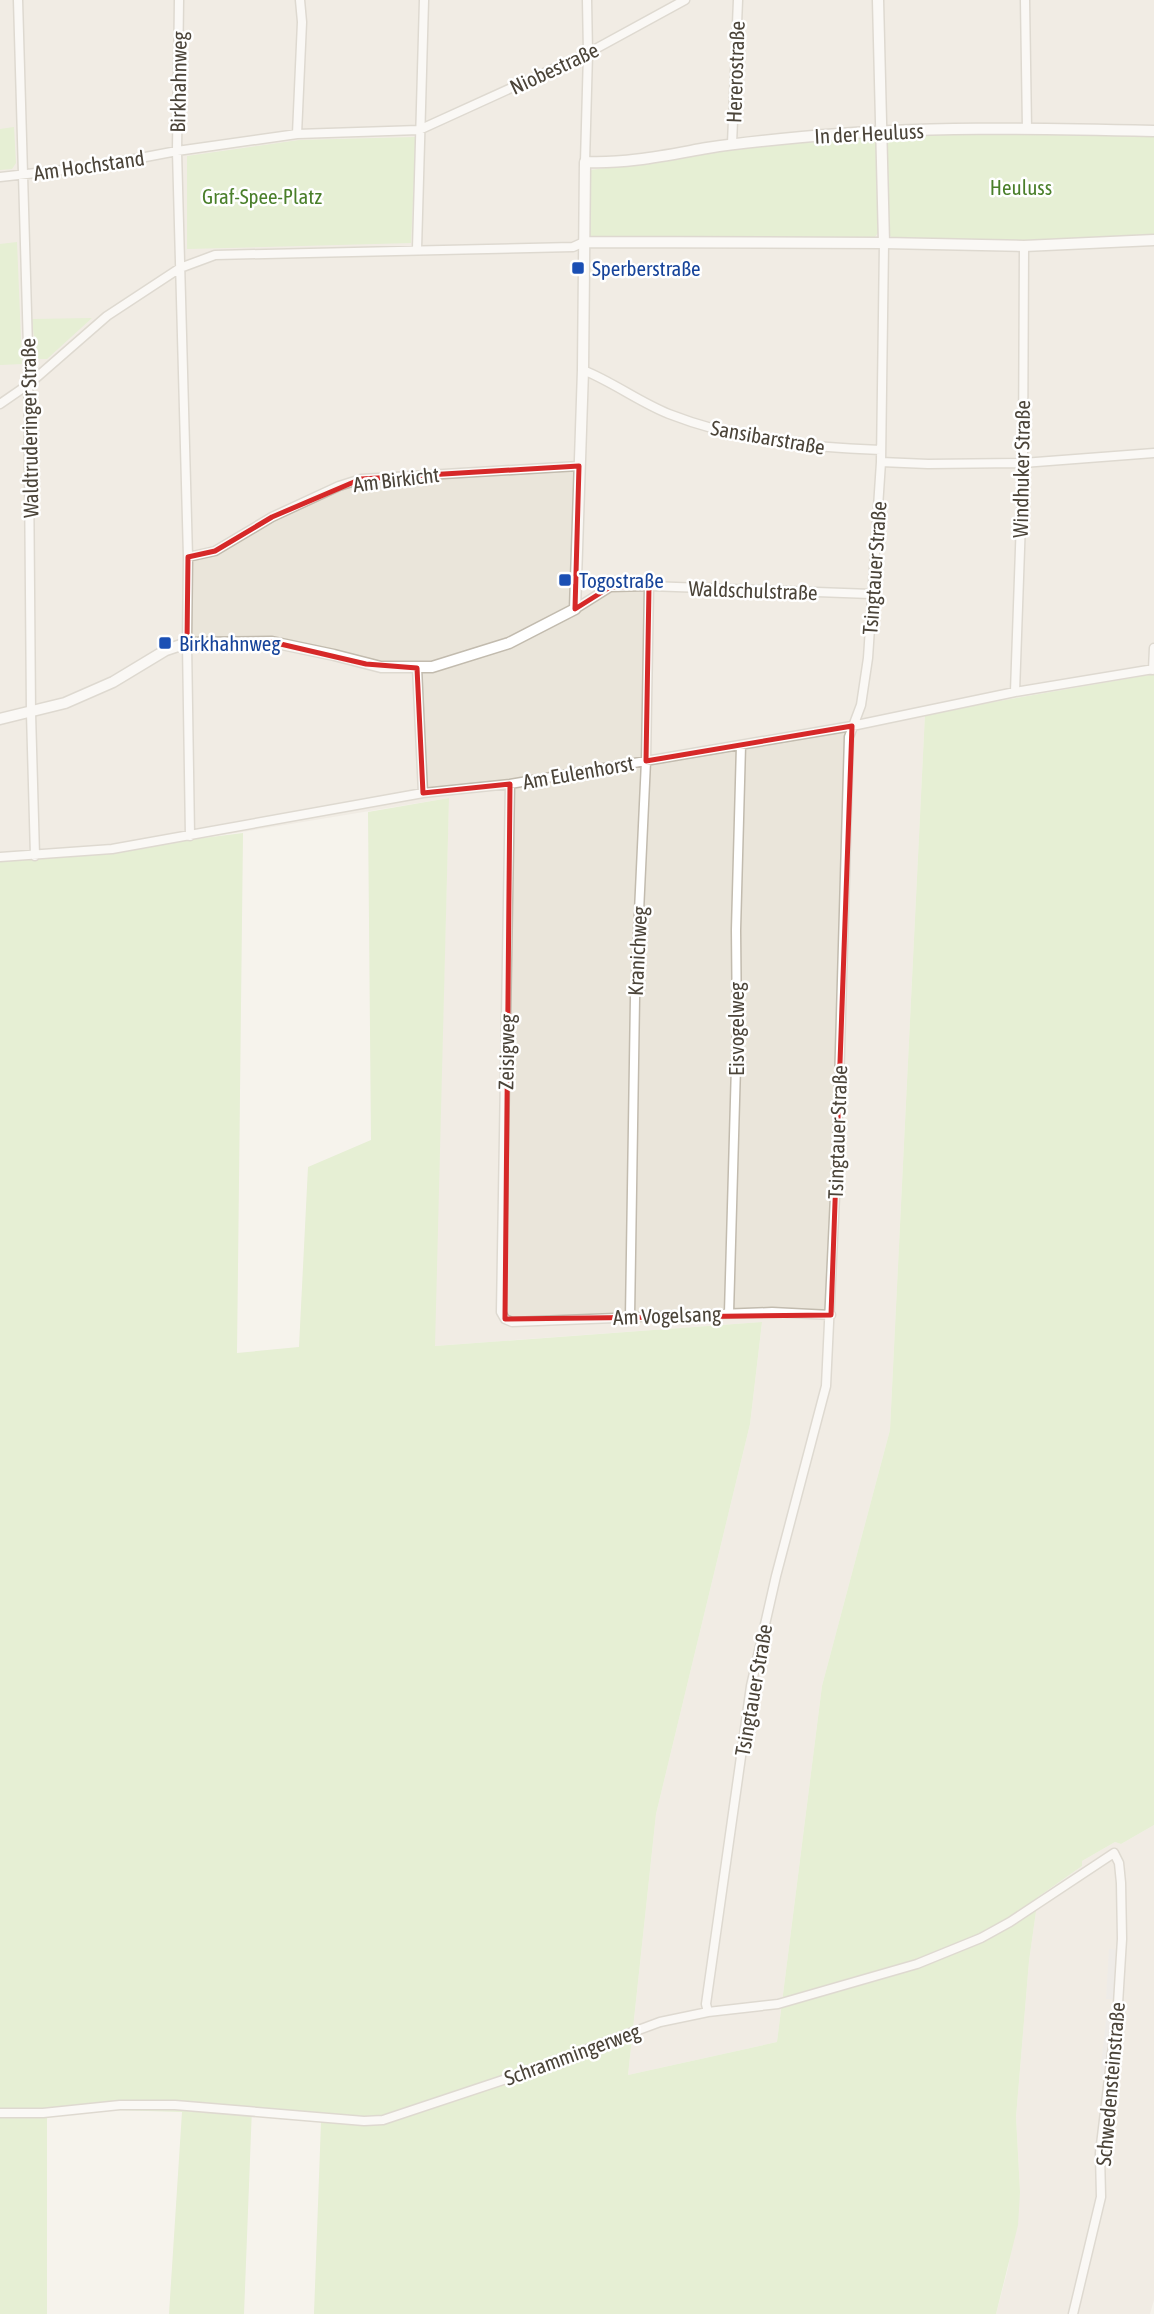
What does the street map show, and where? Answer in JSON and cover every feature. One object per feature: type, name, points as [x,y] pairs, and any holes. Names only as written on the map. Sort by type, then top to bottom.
[{"type":"street","name":"Waldtruderinger Straße","points":[[18,0],[29,384],[31,713],[35,856]]},
{"type":"street","name":"Birkhahnweg","points":[[179,0],[177,151],[188,556],[190,836]]},
{"type":"street","points":[[297,134],[302,22],[300,0]]},
{"type":"street","points":[[416,249],[424,0]]},
{"type":"street","points":[[575,609],[583,370],[589,53],[587,0]]},
{"type":"street","name":"Niobestraße","points":[[419,130],[589,53],[685,0]]},
{"type":"street","name":"Hererostraße","points":[[732,144],[738,0]]},
{"type":"street","points":[[878,0],[884,243]]},
{"type":"street","points":[[1025,0],[1027,128]]},
{"type":"street","name":"In der Heuluss","points":[[586,162],[657,157],[732,144],[881,131],[1027,128],[1154,131]]},
{"type":"street","points":[[177,151],[297,134],[419,130]]},
{"type":"street","name":"Am Hochstand","points":[[0,177],[98,166],[177,151]]},
{"type":"street","points":[[0,404],[29,384],[107,316],[180,268],[215,255],[573,247],[584,242],[1024,246],[1154,240]]},
{"type":"street","name":"Tsingtauer Straße","points":[[708,2012],[708,1991],[751,1686],[773,1588],[826,1386],[831,1315],[849,737],[861,705],[868,659],[881,461],[884,243]]},
{"type":"street","name":"Windhuker Straße","points":[[1015,692],[1023,464],[1024,246]]},
{"type":"street","name":"Sansibarstraße","points":[[583,370],[610,381],[666,412],[719,431],[788,444],[881,450]]},
{"type":"street","points":[[881,461],[1023,464],[1154,453]]},
{"type":"street","name":"Am Birkicht","points":[[188,556],[215,551],[254,526],[303,502],[361,479],[579,466]]},
{"type":"street","name":"Kranichweg","points":[[630,1317],[635,998],[646,761],[649,586]]},
{"type":"street","name":"Waldschulstraße","points":[[0,719],[65,703],[113,681],[166,650],[187,643],[271,642],[334,654],[366,664],[417,668],[442,665],[532,633],[610,587],[872,594]]},
{"type":"street","points":[[1154,648],[1154,669]]},
{"type":"street","points":[[417,668],[423,793]]},
{"type":"street","name":"Am Eulenhorst","points":[[0,858],[112,849],[423,793],[510,784],[852,726],[1015,692],[1154,669]]},
{"type":"street","name":"Eisvogelweg","points":[[729,1313],[741,745]]},
{"type":"street","name":"Zeisigweg","points":[[505,1319],[501,1312],[510,784]]},
{"type":"street","name":"Am Vogelsang","points":[[505,1319],[512,1322],[772,1312],[831,1315]]},
{"type":"street","name":"Schrammingerweg","points":[[0,2113],[120,2105],[175,2105],[364,2121],[383,2120],[509,2078],[660,2022],[708,2012],[778,2004],[917,1964],[1010,1922],[1114,1853]]},
{"type":"street","name":"Schwedensteinstraße","points":[[1073,2314],[1101,2197],[1100,2153],[1118,2004],[1122,1939],[1121,1883],[1119,1863],[1114,1853]]},
{"type":"highlighted area","points":[[579,466],[575,609],[610,587],[649,586],[646,761],[852,726],[831,1315],[505,1319],[510,784],[423,793],[417,668],[366,664],[272,642],[187,643],[188,557],[215,551],[272,517],[361,479]]},
{"type":"shaded area","points":[[0,0],[1154,0],[1154,674],[925,714],[890,1430],[822,1686],[777,2042],[628,2075],[656,1814],[750,1424],[762,1322],[434,1346],[449,798],[187,841],[0,861]]},
{"type":"shaded area","points":[[1154,1825],[1154,2300],[1150,2314],[996,2314],[1008,2268],[1020,2192],[1016,2117],[1029,1961],[1038,1897],[1082,1866],[1082,1861],[1115,1842],[1121,1844]]},
{"type":"shaded area","points":[[1109,1949],[1117,1950],[1114,1999],[1106,1999]]},
{"type":"shaded area","points":[[1107,2012],[1114,2012],[1107,2076],[1100,2075]]},
{"type":"green space","points":[[14,127],[16,163],[12,169],[0,170],[0,129]]},
{"type":"green space","name":"Heuluss","points":[[1026,133],[1154,135],[1154,237],[1024,241],[895,240],[889,235],[887,136]]},
{"type":"green space","points":[[874,136],[878,233],[873,239],[590,237],[591,170],[807,139]]},
{"type":"green space","name":"Graf-Spee-Platz","points":[[416,137],[411,243],[187,249],[187,156],[299,140]]},
{"type":"green space","points":[[17,242],[22,364],[0,365],[0,244]]},
{"type":"green space","points":[[92,318],[47,359],[39,359],[36,356],[32,319]]},
{"type":"green space","points":[[1154,674],[1154,1825],[1121,1844],[1115,1842],[1082,1861],[1082,1866],[1038,1897],[1029,1961],[1016,2117],[1020,2192],[1018,2225],[996,2314],[314,2314],[321,2122],[318,2114],[252,2107],[244,2314],[169,2314],[182,2112],[113,2110],[47,2117],[47,2314],[0,2314],[0,861],[37,859],[243,833],[237,1353],[299,1347],[308,1167],[371,1140],[368,812],[449,798],[435,1346],[762,1322],[750,1424],[656,1814],[628,2075],[777,2042],[822,1686],[890,1430],[925,714]]},
{"type":"place","name":"Sperberstraße","points":[[578,268]]},
{"type":"place","name":"Togostraße","points":[[565,580]]},
{"type":"place","name":"Birkhahnweg","points":[[165,643]]}]
